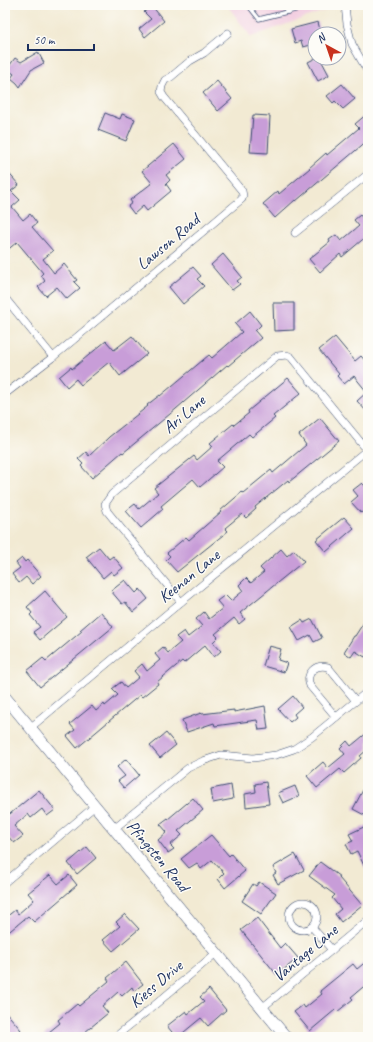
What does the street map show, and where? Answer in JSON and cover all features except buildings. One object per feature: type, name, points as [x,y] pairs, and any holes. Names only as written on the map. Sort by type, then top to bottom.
[{"type":"main road","name":"Pfingsten Road","points":[[5,697],[286,1037]]},
{"type":"street","points":[[345,5],[352,44],[368,72]]},
{"type":"street","name":"Lawson Road","points":[[5,394],[53,357],[242,199],[242,191],[161,92],[165,80],[171,77],[190,61],[204,53],[228,33]]},
{"type":"street","points":[[295,234],[368,174]]},
{"type":"street","points":[[5,298],[53,357]]},
{"type":"street","name":"Ari Lane","points":[[181,602],[106,511],[105,504],[112,494],[277,356],[287,355],[291,357],[368,450]]},
{"type":"street","name":"Keenan Lane","points":[[30,728],[181,602],[368,450]]},
{"type":"street","points":[[336,717],[310,686],[308,681],[309,676],[314,670],[320,666],[328,667],[356,701]]},
{"type":"street","points":[[114,829],[188,768],[203,760],[221,756],[253,758],[276,755],[294,749],[312,737],[368,691]]},
{"type":"street","points":[[5,882],[95,806]]},
{"type":"street","points":[[303,902],[308,903],[316,909],[316,924],[312,927],[304,931],[292,926],[289,913],[294,905],[303,902]]},
{"type":"street","name":"Vantage Lane","points":[[262,1008],[368,920]]},
{"type":"street","points":[[312,927],[332,950]]},
{"type":"street","name":"Kiess Drive","points":[[115,1037],[216,953]]},
{"type":"lane","points":[[248,5],[259,19],[305,6],[315,5]]},
{"type":"lane","points":[[282,5],[288,12]]},
{"type":"shaded area","points":[[227,5],[332,5],[332,8],[251,37]]}]
